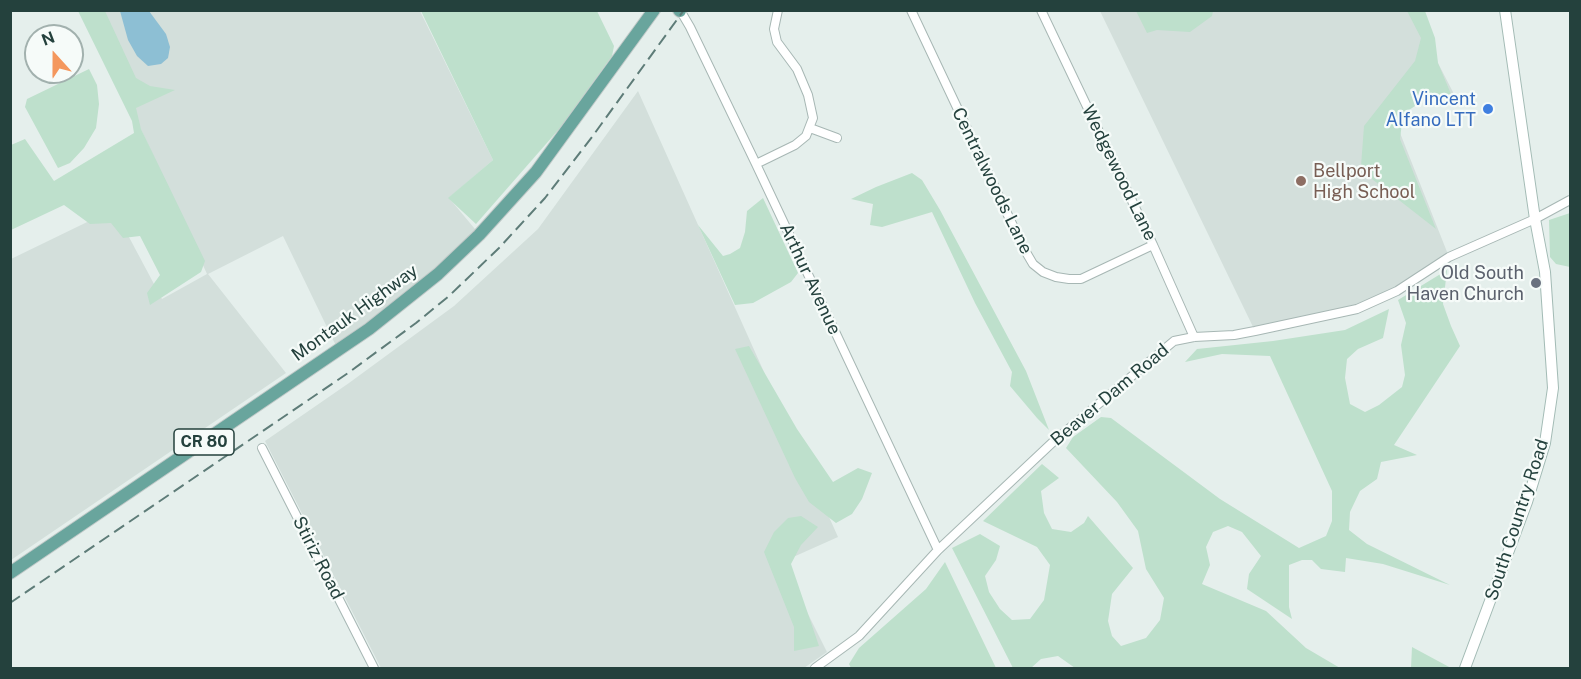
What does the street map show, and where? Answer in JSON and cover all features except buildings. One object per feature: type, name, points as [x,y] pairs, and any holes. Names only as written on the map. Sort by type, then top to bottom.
[{"type":"main road","name":"Montauk Highway","points":[[10,573],[362,334],[423,286],[470,244],[532,177],[654,10]]},
{"type":"main road","points":[[645,23],[665,10]]},
{"type":"main road","name":"South Country Road","points":[[1465,669],[1527,502],[1545,443],[1553,388],[1545,272],[1504,10]]},
{"type":"street","points":[[756,164],[806,136],[813,118],[808,95],[797,69],[777,42],[774,29],[778,10]]},
{"type":"street","name":"Centralwoods Lane","points":[[910,10],[1033,264],[1043,272],[1056,277],[1081,279],[1153,245]]},
{"type":"street","name":"Wedgewood Lane","points":[[1041,10],[1153,245],[1194,337]]},
{"type":"street","name":"Arthur Avenue","points":[[680,11],[690,27],[756,164],[938,550]]},
{"type":"street","points":[[810,128],[837,138]]},
{"type":"street","name":"Beaver Dam Road","points":[[815,669],[859,636],[938,550],[1062,434],[1174,341],[1255,332],[1357,309],[1397,291],[1449,257],[1535,219],[1570,200]]},
{"type":"street","name":"Stiriz Road","points":[[262,448],[375,669]]},
{"type":"shaded area","points":[[87,11],[420,11],[493,160],[449,198],[480,235],[338,350],[283,236],[208,274],[286,373],[11,560],[11,259],[114,209],[162,299],[207,274]]},
{"type":"shaded area","name":"Bellport High School","points":[[1100,11],[1411,11],[1454,94],[1389,105],[1449,257],[1397,291],[1353,310],[1255,331]]},
{"type":"shaded area","points":[[638,91],[838,537],[782,562],[827,652],[804,668],[381,668],[265,441],[454,306],[538,229]]},
{"type":"green space","points":[[78,11],[105,11],[136,78],[150,86],[175,90],[136,108],[141,129],[205,261],[201,272],[150,305],[147,293],[160,275],[140,236],[123,238],[111,223],[90,224],[64,205],[11,230],[11,145],[25,139],[54,181],[134,133],[132,121]]},
{"type":"green space","points":[[421,11],[597,11],[614,46],[612,56],[560,128],[476,224],[448,198],[493,160]]},
{"type":"green space","points":[[1136,11],[1213,11],[1212,16],[1190,32],[1157,30],[1147,33]]},
{"type":"green space","points":[[1407,11],[1425,11],[1435,38],[1438,63],[1451,94],[1424,100],[1403,114],[1400,139],[1436,229],[1372,179],[1361,166],[1364,126],[1415,61],[1421,38]]},
{"type":"green space","points":[[89,69],[97,85],[99,104],[96,128],[84,148],[70,163],[58,168],[25,107],[27,99],[58,84],[84,84],[84,71]]},
{"type":"green space","points":[[912,173],[922,180],[940,210],[1026,371],[1049,430],[1010,386],[1012,372],[975,303],[932,212],[882,227],[870,225],[873,204],[851,199]]},
{"type":"green space","points":[[763,198],[798,273],[791,282],[753,303],[735,305],[698,225],[723,256],[730,254],[740,248],[745,232],[747,211]]},
{"type":"green space","points":[[1570,213],[1570,267],[1556,264],[1550,257],[1549,220]]},
{"type":"green space","points":[[1447,270],[1443,304],[1460,346],[1394,445],[1417,455],[1381,462],[1377,479],[1360,491],[1350,512],[1349,530],[1367,544],[1450,585],[1383,564],[1346,558],[1345,572],[1321,569],[1312,560],[1302,560],[1289,565],[1289,607],[1292,619],[1247,589],[1249,574],[1261,556],[1242,532],[1228,526],[1213,532],[1206,547],[1210,565],[1202,584],[1266,611],[1306,648],[1340,668],[1075,668],[1058,656],[1041,659],[1031,668],[1013,668],[952,548],[980,534],[1000,546],[996,560],[985,576],[989,592],[1000,609],[1012,620],[1030,619],[1044,600],[1050,565],[1037,547],[983,521],[1042,464],[1059,478],[1041,491],[1044,513],[1052,529],[1071,532],[1084,523],[1088,516],[1133,568],[1112,594],[1108,621],[1112,636],[1121,646],[1146,638],[1160,620],[1164,598],[1146,569],[1138,531],[1117,502],[1066,448],[1073,437],[1101,417],[1111,418],[1220,499],[1299,548],[1326,536],[1332,521],[1332,491],[1270,356],[1222,354],[1185,362],[1197,349],[1345,330],[1389,309],[1383,338],[1358,349],[1347,359],[1345,378],[1350,404],[1365,412],[1379,405],[1402,387],[1405,375],[1401,345],[1406,323],[1398,300]]},
{"type":"green space","points":[[749,346],[797,429],[833,482],[858,468],[872,473],[862,499],[852,514],[836,523],[809,502],[795,478],[735,349]]},
{"type":"green space","points":[[801,516],[818,527],[801,545],[791,564],[819,646],[794,651],[794,627],[764,552],[774,532],[788,518]]},
{"type":"green space","points":[[945,562],[996,668],[851,668],[849,664],[859,648],[926,589]]},
{"type":"green space","points":[[1412,647],[1451,668],[1411,668]]},
{"type":"water","points":[[120,11],[149,11],[166,34],[170,47],[168,58],[161,64],[148,66],[137,56],[128,40]]},
{"type":"railway","points":[[10,603],[348,373],[449,296],[499,248],[545,198],[684,10]]},
{"type":"place","name":"Vincent Alfano LTT","points":[[1488,109]]},
{"type":"place","name":"Bellport High School","points":[[1301,181]]},
{"type":"place","name":"Old South Haven Church","points":[[1536,283]]}]
